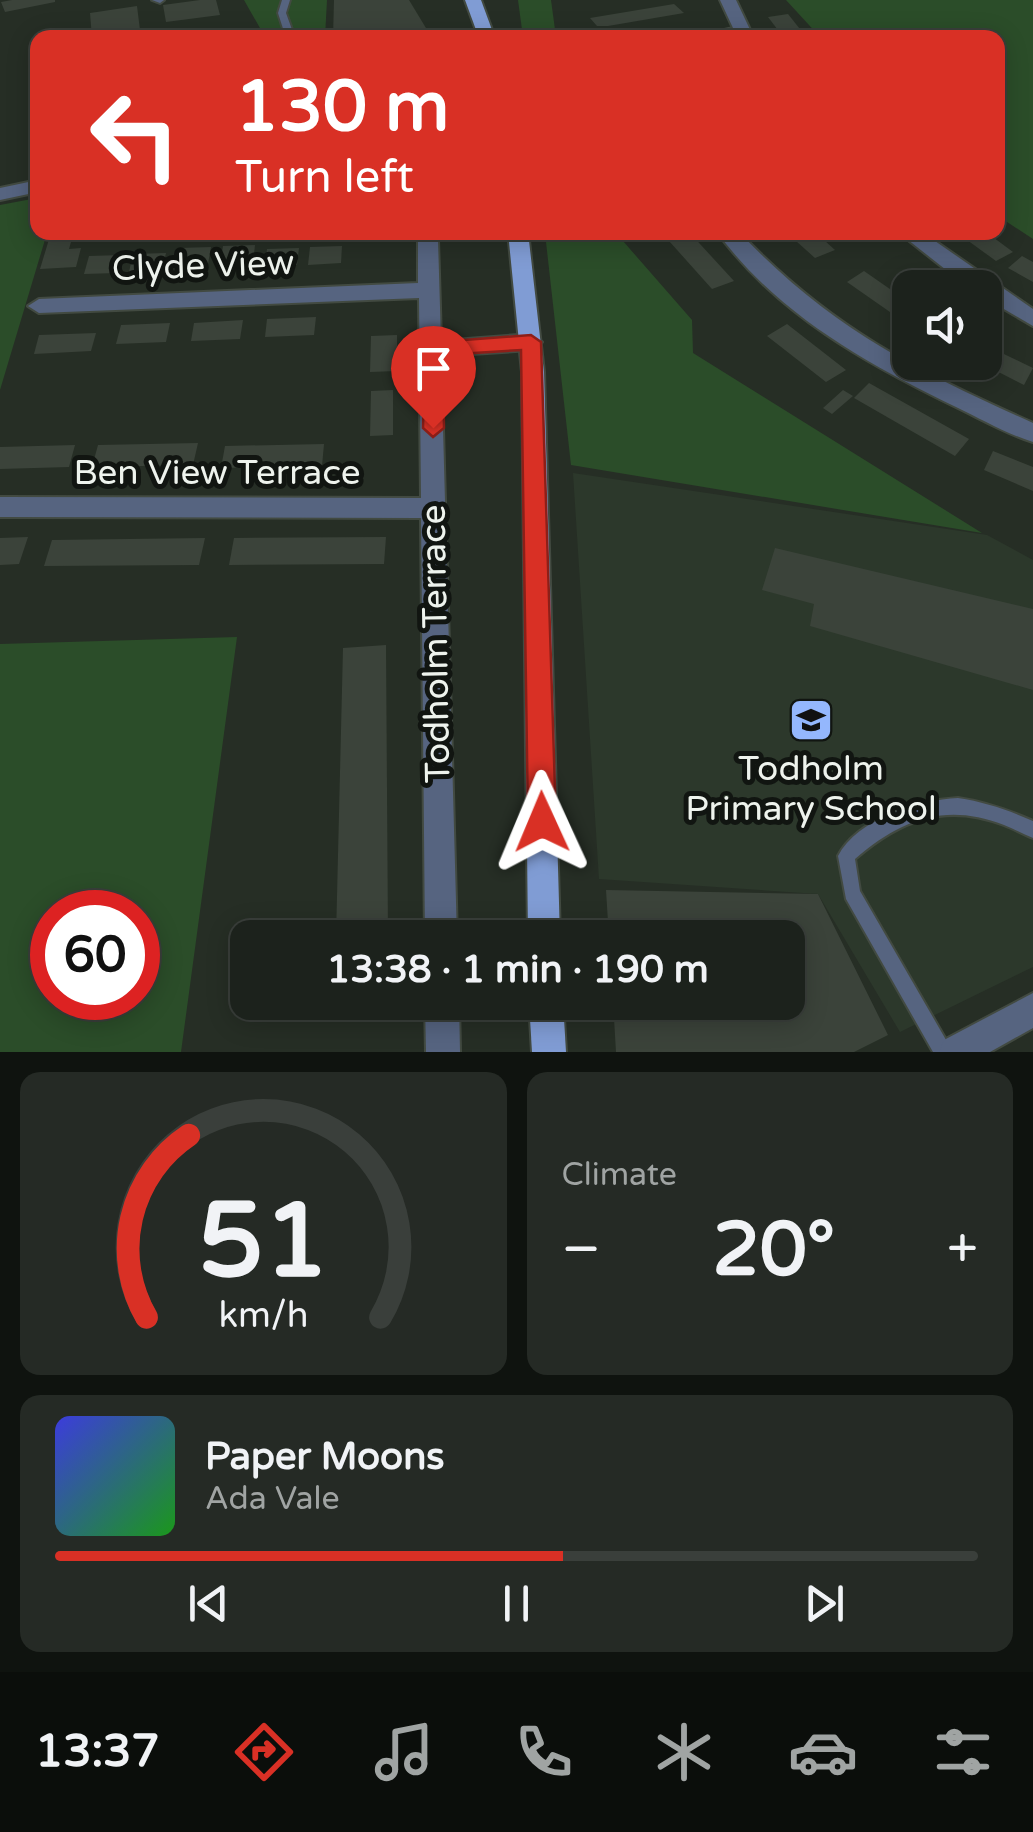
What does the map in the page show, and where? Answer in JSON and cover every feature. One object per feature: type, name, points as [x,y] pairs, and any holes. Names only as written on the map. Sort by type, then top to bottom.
[{"type":"main road","points":[[473,0],[484,30]]},
{"type":"main road","points":[[519,240],[531,342],[544,920]]},
{"type":"main road","points":[[547,1020],[550,1052]]},
{"type":"street","points":[[728,0],[742,30]]},
{"type":"street","points":[[0,194],[30,188]]},
{"type":"street","name":"Todholm Terrace","points":[[428,240],[441,920]]},
{"type":"street","points":[[735,240],[791,298],[849,337],[923,382],[1033,433]]},
{"type":"street","points":[[919,240],[960,270]]},
{"type":"street","name":"Clyde View","points":[[40,306],[430,290]]},
{"type":"street","points":[[1002,299],[1033,319]]},
{"type":"street","points":[[432,348],[531,342]]},
{"type":"street","name":"Ben View Terrace","points":[[0,507],[434,508]]},
{"type":"street","points":[[956,1052],[1033,1010]]},
{"type":"street","points":[[442,1020],[443,1052]]},
{"type":"lane","points":[[286,0],[282,14],[289,30]]},
{"type":"lane","points":[[944,1052],[852,892],[846,856],[874,829],[914,810],[967,808],[1007,815],[1033,830]]},
{"type":"shaded area","name":"Todholm Primary School","points":[[573,473],[987,535],[1033,560],[1033,967],[900,1032],[818,894],[599,879]]},
{"type":"green space","points":[[244,0],[327,0],[325,30],[261,30]]},
{"type":"green space","points":[[518,0],[551,0],[555,30],[522,30]]},
{"type":"green space","points":[[786,0],[1033,0],[1033,239],[1005,221],[1005,30],[814,30]]},
{"type":"green space","points":[[30,199],[30,240],[45,240],[0,390],[0,205]]},
{"type":"green space","points":[[546,240],[622,240],[692,320],[693,353],[982,533],[571,465]]},
{"type":"green space","points":[[237,637],[181,1052],[0,1052],[0,644]]},
{"type":"building","points":[[216,0],[220,15],[166,22],[163,5]]},
{"type":"building","points":[[334,0],[409,0],[427,30],[333,30]]},
{"type":"building","points":[[1,2],[55,2],[5,12]]},
{"type":"building","points":[[674,4],[684,13],[608,26],[597,26],[590,18]]},
{"type":"building","points":[[137,6],[140,30],[91,30],[90,13]]},
{"type":"building","points":[[788,14],[801,30],[778,30],[768,17]]},
{"type":"building","points":[[49,240],[72,240],[69,249],[81,248],[76,267],[40,269]]},
{"type":"building","points":[[668,240],[696,240],[734,281],[712,289]]},
{"type":"building","points":[[795,240],[824,240],[835,250],[815,258]]},
{"type":"building","points":[[967,240],[997,240],[1013,252],[996,261]]},
{"type":"building","points":[[255,245],[253,263],[220,264],[223,246]]},
{"type":"building","points":[[342,246],[341,263],[308,265],[310,247]]},
{"type":"building","points":[[211,247],[208,264],[176,265],[179,248]]},
{"type":"building","points":[[299,248],[297,265],[265,266],[267,249]]},
{"type":"building","points":[[166,253],[162,270],[129,272],[133,254]]},
{"type":"building","points":[[122,255],[117,273],[84,274],[89,256]]},
{"type":"building","points":[[1022,256],[1033,262],[1033,282],[1008,268]]},
{"type":"building","points":[[864,271],[892,290],[892,313],[847,282]]},
{"type":"building","points":[[316,317],[314,335],[265,337],[267,319]]},
{"type":"building","points":[[243,320],[240,339],[191,341],[194,323]]},
{"type":"building","points":[[170,323],[166,342],[116,344],[121,325]]},
{"type":"building","points":[[787,324],[846,370],[826,382],[767,336]]},
{"type":"building","points":[[96,333],[91,351],[34,354],[39,335]]},
{"type":"building","points":[[397,335],[397,371],[370,372],[371,336]]},
{"type":"building","points":[[1002,353],[1033,368],[1024,385],[1002,374]]},
{"type":"building","points":[[869,383],[969,439],[955,456],[854,398]]},
{"type":"building","points":[[393,390],[393,435],[370,436],[371,391]]},
{"type":"building","points":[[843,390],[853,396],[832,414],[823,408]]},
{"type":"building","points":[[198,443],[193,465],[92,467],[98,445]]},
{"type":"building","points":[[324,444],[322,466],[221,468],[225,446]]},
{"type":"building","points":[[75,445],[69,467],[0,469],[0,447]]},
{"type":"building","points":[[993,451],[1033,467],[1033,491],[984,470]]},
{"type":"building","points":[[28,537],[19,564],[0,565],[0,538]]},
{"type":"building","points":[[386,537],[384,564],[229,565],[234,538]]},
{"type":"building","points":[[205,538],[199,565],[44,566],[52,540]]},
{"type":"building","points":[[775,548],[1033,609],[1033,690],[810,626],[814,604],[762,590]]},
{"type":"building","points":[[386,645],[388,920],[336,920],[343,648]]},
{"type":"building","points":[[606,890],[818,894],[888,1035],[854,1052],[616,1052],[614,1020],[805,1020],[805,920],[608,920]]},
{"type":"place","name":"Todholm Primary School","points":[[811,720]]},
{"type":"route","points":[[433,428],[432,348],[531,342],[542,822]]}]
